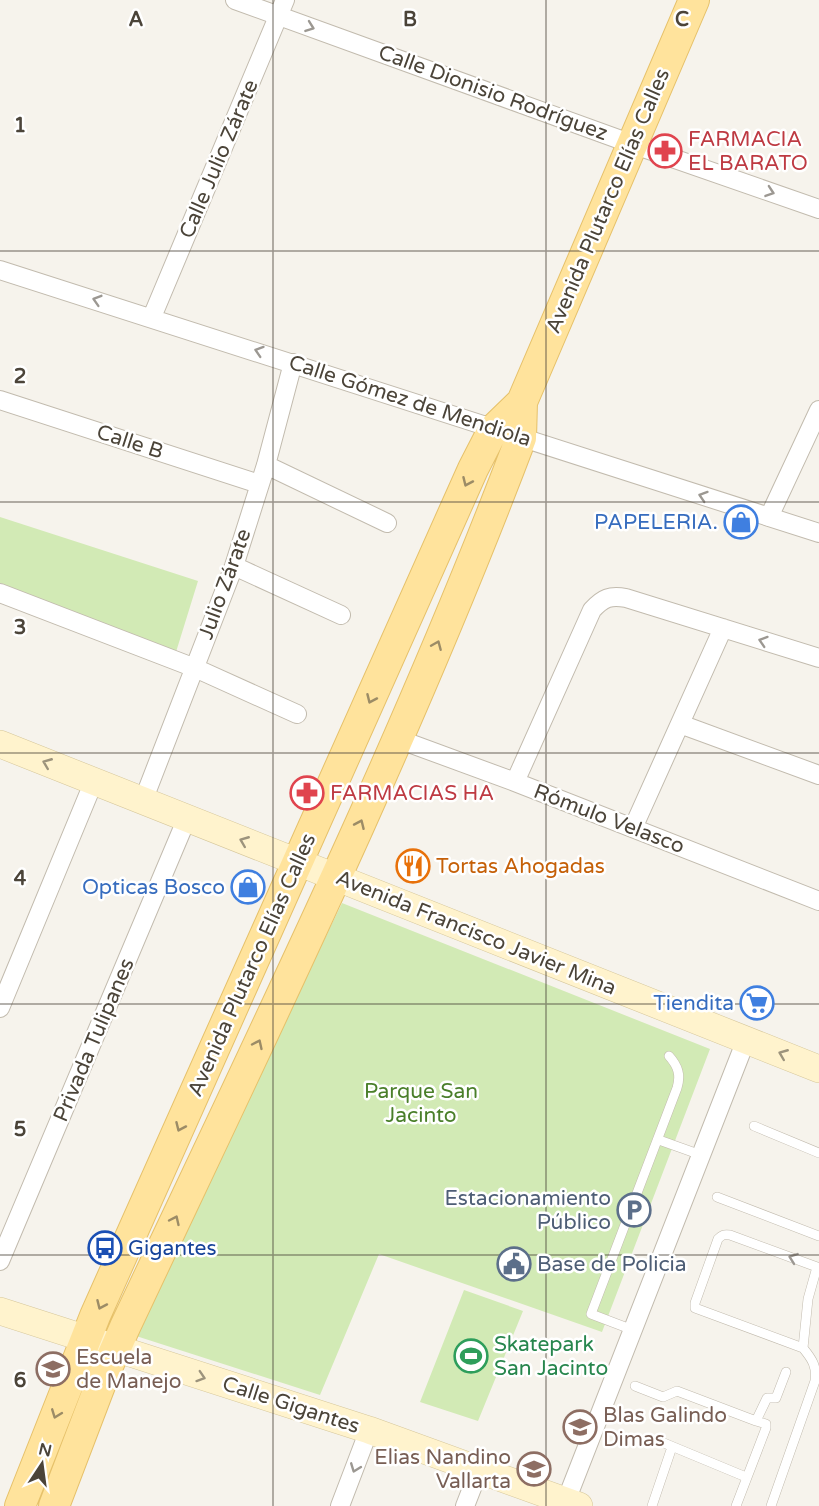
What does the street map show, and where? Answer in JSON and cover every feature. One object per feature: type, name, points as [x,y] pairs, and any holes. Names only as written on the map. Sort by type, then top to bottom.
[{"type":"main road","name":"Avenida Plutarco Elías Calles","points":[[54,1506],[115,1350],[336,878],[398,739],[507,434],[694,0]]},
{"type":"main road","name":"Avenida Plutarco Elías Calles","points":[[20,1506],[85,1340],[473,469],[507,434]]},
{"type":"main road","name":"Avenida Francisco Javier Mina","points":[[0,744],[819,1069]]},
{"type":"main road","name":"Calle Gigantes","points":[[0,1311],[115,1350],[369,1430],[569,1504]]},
{"type":"street","name":"Calle Dionisio Rodríguez","points":[[235,0],[282,8],[632,144],[819,209]]},
{"type":"street","name":"Calle Julio Zárate","points":[[152,317],[282,8]]},
{"type":"street","name":"Calle Gómez de Mendiola","points":[[0,271],[152,317],[507,434],[819,533]]},
{"type":"street","name":"Julio Zárate","points":[[143,801],[234,566],[266,465],[293,363]]},
{"type":"street","name":"Calle B","points":[[0,400],[260,484]]},
{"type":"street","points":[[769,517],[819,410]]},
{"type":"street","points":[[266,465],[387,523]]},
{"type":"street","points":[[234,566],[341,615]]},
{"type":"street","points":[[0,592],[195,668],[297,714]]},
{"type":"street","points":[[515,782],[592,610],[606,597],[626,598],[819,658]]},
{"type":"street","points":[[633,828],[723,628]]},
{"type":"street","points":[[680,724],[819,775]]},
{"type":"street","name":"Rómulo Velasco","points":[[398,739],[515,782],[819,901]]},
{"type":"street","points":[[0,1008],[94,781]]},
{"type":"street","name":"Privada Tulipanes","points":[[0,1261],[187,818]]},
{"type":"street","points":[[569,1504],[633,1330],[746,1040]]},
{"type":"street","points":[[340,1506],[369,1430]]},
{"type":"street","points":[[465,1506],[480,1470]]},
{"type":"lane","points":[[633,1330],[591,1314],[680,1080],[676,1065],[669,1056]]},
{"type":"lane","points":[[754,1126],[819,1152]]},
{"type":"lane","points":[[659,1140],[701,1155]]},
{"type":"lane","points":[[717,1197],[819,1236]]},
{"type":"lane","points":[[771,1506],[815,1381],[816,1371],[814,1363],[803,1348],[695,1308],[717,1239],[724,1234],[816,1267],[817,1271],[808,1299],[803,1348]]},
{"type":"lane","points":[[756,1421],[767,1398],[777,1398],[786,1372]]},
{"type":"lane","points":[[635,1386],[663,1397],[677,1392],[766,1426],[736,1506]]},
{"type":"lane","points":[[652,1506],[668,1445],[746,1477]]},
{"type":"green space","points":[[0,517],[198,581],[176,652],[0,583]]},
{"type":"green space","name":"Parque San Jacinto","points":[[342,903],[710,1049],[602,1332],[379,1254],[320,1395],[133,1335]]},
{"type":"green space","name":"Skatepark San Jacinto","points":[[464,1290],[523,1311],[478,1421],[420,1402]]},
{"type":"building","name":"Escuela de Manejo","points":[[51,1354],[60,1357],[50,1382],[42,1379]]},
{"type":"place","name":"FARMACIA EL BARATO","points":[[665,151]]},
{"type":"place","name":"PAPELERIA.","points":[[741,522]]},
{"type":"place","name":"FARMACIAS HA","points":[[307,793]]},
{"type":"place","name":"Tortas Ahogadas","points":[[413,866]]},
{"type":"place","name":"Opticas Bosco","points":[[248,887]]},
{"type":"place","name":"Tiendita","points":[[757,1003]]},
{"type":"place","name":"Estacionamiento Público","points":[[634,1210]]},
{"type":"place","name":"Gigantes","points":[[105,1248]]},
{"type":"place","name":"Base de Policia","points":[[514,1264]]},
{"type":"place","name":"Skatepark San Jacinto","points":[[471,1356]]},
{"type":"place","name":"Escuela de Manejo","points":[[53,1369]]},
{"type":"place","name":"Blas Galindo Dimas","points":[[580,1427]]},
{"type":"place","name":"Elias Nandino Vallarta","points":[[534,1469]]}]
